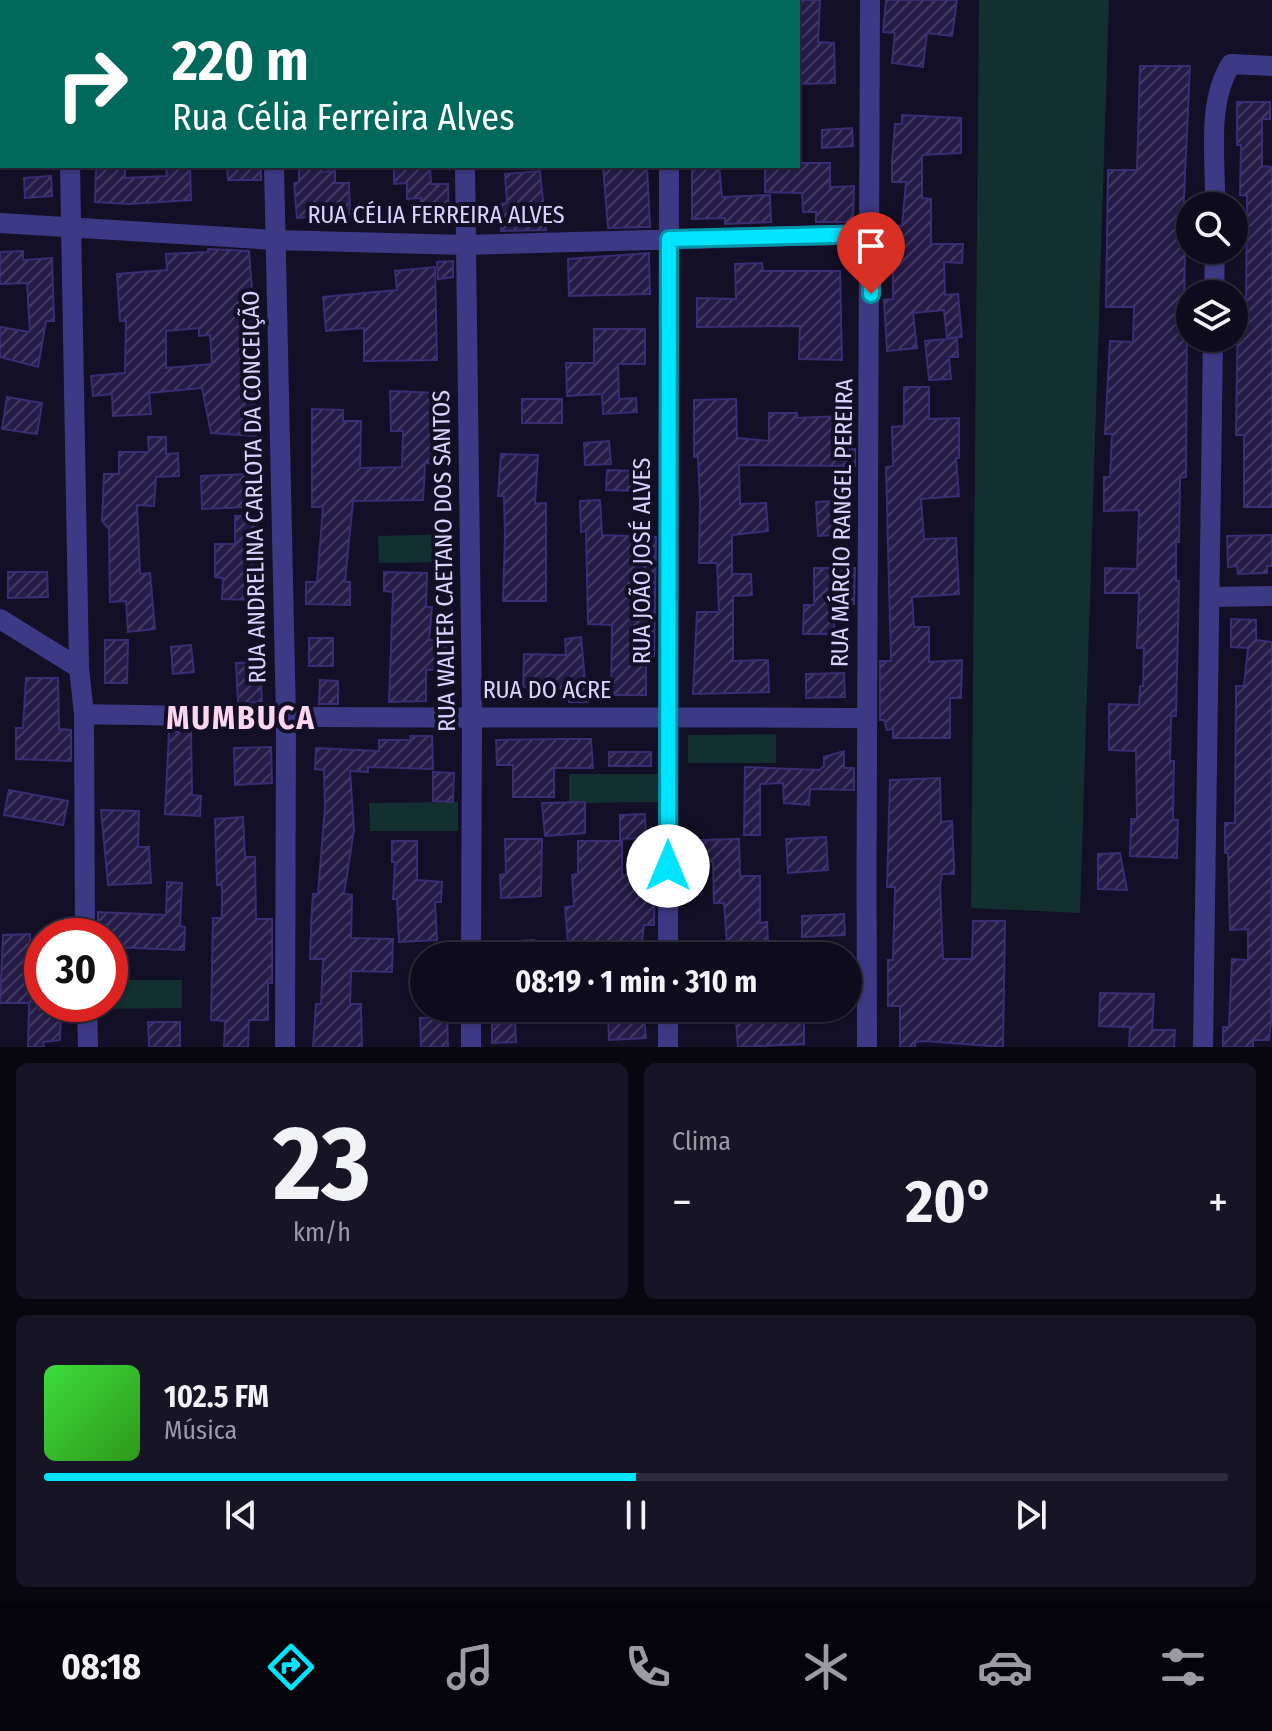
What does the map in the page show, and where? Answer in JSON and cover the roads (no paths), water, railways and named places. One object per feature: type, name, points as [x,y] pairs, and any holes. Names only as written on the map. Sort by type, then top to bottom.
[{"type":"street","name":"RUA MÁRCIO RANGEL PEREIRA","points":[[867,1047],[865,718],[872,234],[870,0]]},
{"type":"street","points":[[1215,192],[1216,104],[1220,82],[1231,64],[1272,66]]},
{"type":"street","points":[[70,168],[79,668],[84,714],[85,918]]},
{"type":"street","name":"RUA ANDRELINA CARLOTA DA CONCEIÇÃO","points":[[274,168],[286,719],[285,1047]]},
{"type":"street","name":"RUA WALTER CAETANO DOS SANTOS","points":[[465,168],[472,715],[471,942]]},
{"type":"street","name":"RUA JOÃO JOSÉ ALVES","points":[[668,942],[669,168]]},
{"type":"street","name":"RUA CÉLIA FERREIRA ALVES","points":[[0,223],[71,230],[275,240],[465,245],[872,234]]},
{"type":"street","points":[[1203,1047],[1213,352]]},
{"type":"street","points":[[1210,597],[1272,596]]},
{"type":"street","points":[[0,644],[1,619],[79,668]]},
{"type":"street","name":"RUA DO ACRE","points":[[84,714],[286,719],[472,715],[865,718]]},
{"type":"street","points":[[87,1022],[88,1047]]},
{"type":"street","points":[[471,1022],[471,1047]]},
{"type":"street","points":[[668,1022],[668,1047]]},
{"type":"district","name":"MUMBUCA","points":[[241,718]]}]
